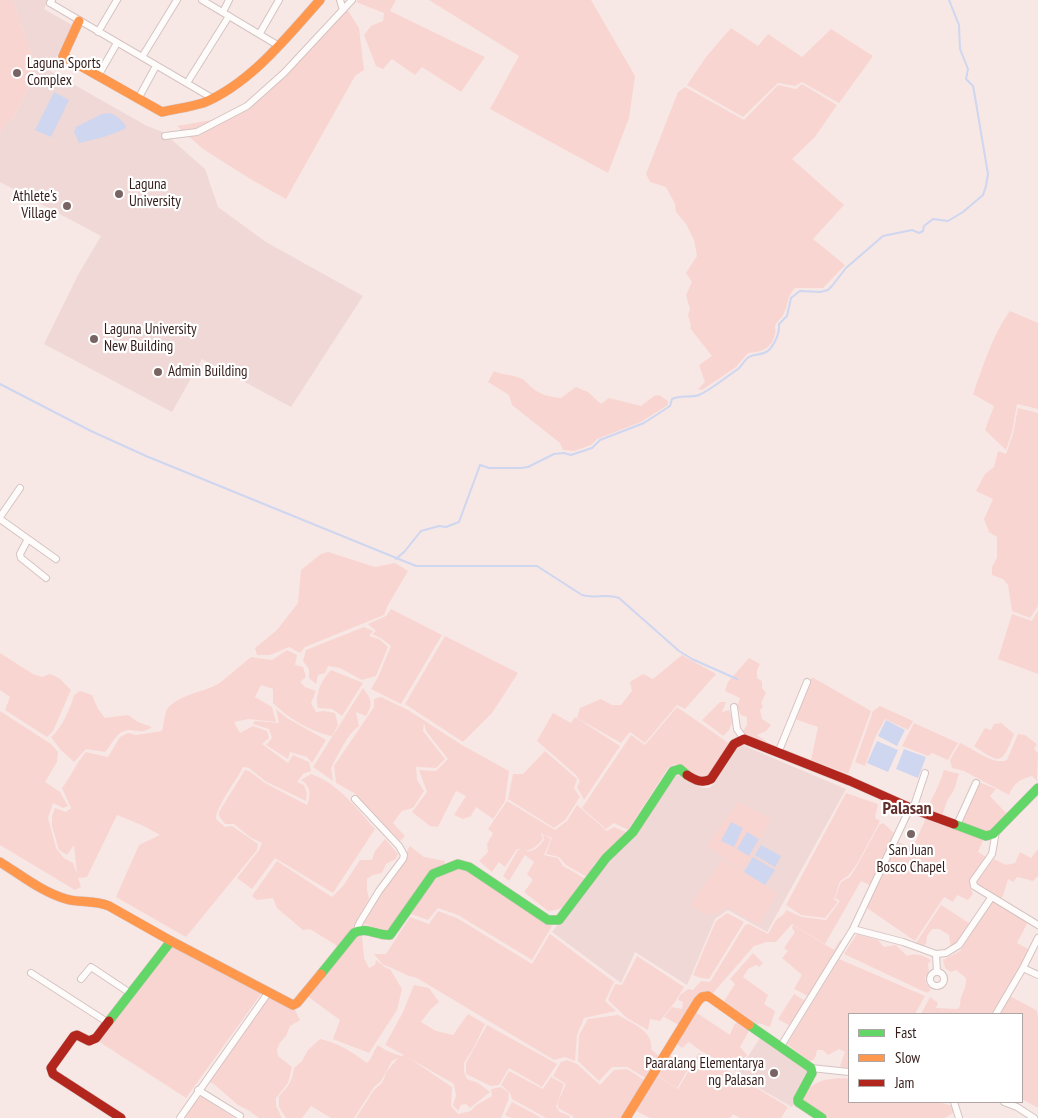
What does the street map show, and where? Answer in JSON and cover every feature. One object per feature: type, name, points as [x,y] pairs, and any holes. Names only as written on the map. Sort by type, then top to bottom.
[{"type":"street","points":[[52,0],[50,3],[79,21],[212,98]]},
{"type":"street","points":[[98,32],[117,0]]},
{"type":"street","points":[[142,57],[177,0]]},
{"type":"street","points":[[202,0],[279,46]]},
{"type":"street","points":[[223,12],[230,0]]},
{"type":"street","points":[[260,33],[279,0]]},
{"type":"street","points":[[79,21],[63,56],[162,112],[202,103],[248,75],[279,46],[320,0]]},
{"type":"street","points":[[340,0],[342,10]]},
{"type":"street","points":[[165,136],[197,132],[247,106],[284,73],[352,0]]},
{"type":"street","points":[[186,83],[229,16]]},
{"type":"street","points":[[98,76],[118,43]]},
{"type":"street","points":[[138,99],[156,66]]},
{"type":"street","points":[[20,488],[0,518],[56,559]]},
{"type":"street","points":[[28,539],[20,554],[21,558],[46,578]]},
{"type":"street","points":[[778,752],[807,682]]},
{"type":"street","points":[[734,707],[737,729],[744,739],[912,808],[986,836],[993,834],[1038,788]]},
{"type":"street","points":[[0,862],[59,897],[104,904],[291,1006],[295,1005],[354,933],[367,929],[388,936],[433,874],[458,864],[469,867],[548,920],[559,920],[606,858],[633,832],[673,772],[680,769],[700,782],[706,783],[734,744],[744,739]]},
{"type":"street","points":[[781,1046],[853,929],[912,808],[925,773]]},
{"type":"street","points":[[957,825],[976,783]]},
{"type":"street","points":[[355,799],[399,846],[404,855],[360,922],[358,926],[360,930]]},
{"type":"street","points":[[996,831],[992,854],[973,882],[974,886],[1038,925]]},
{"type":"street","points":[[853,929],[903,942],[936,954],[946,953],[959,945],[992,898]]},
{"type":"street","points":[[997,1013],[1038,938]]},
{"type":"street","points":[[121,1118],[52,1074],[51,1068],[74,1036],[77,1035],[89,1042],[93,1041],[171,941]]},
{"type":"street","points":[[936,954],[937,972]]},
{"type":"street","points":[[80,979],[92,968],[130,993]]},
{"type":"street","points":[[1023,968],[1038,975]]},
{"type":"street","points":[[31,973],[107,1022]]},
{"type":"street","points":[[180,1118],[268,993]]},
{"type":"street","points":[[626,1118],[702,997],[708,996],[811,1068],[848,1072]]},
{"type":"street","points":[[811,1068],[812,1073],[798,1102],[822,1118]]},
{"type":"street","points":[[198,1090],[240,1116]]},
{"type":"street","points":[[954,1103],[959,1118]]},
{"type":"street","points":[[1007,1103],[1034,1118]]},
{"type":"shaded area","name":"Laguna Sports Complex","points":[[0,0],[13,0],[35,65],[32,81],[13,119],[6,122],[0,133]]},
{"type":"shaded area","name":"Laguna University","points":[[13,0],[48,0],[44,9],[72,25],[50,71],[147,126],[163,132],[205,169],[218,207],[266,242],[363,296],[291,407],[202,359],[172,412],[44,344],[78,275],[101,236],[0,182],[0,133],[6,122],[13,119],[32,81],[35,65]]},
{"type":"shaded area","points":[[358,0],[396,0],[390,11],[485,57],[461,92],[422,67],[415,75],[392,59],[383,69],[376,66],[364,35],[371,26],[383,21],[384,13],[356,2]]},
{"type":"shaded area","points":[[429,0],[591,0],[635,76],[629,118],[608,173],[490,109],[519,56]]},
{"type":"shaded area","points":[[347,9],[359,28],[364,70],[355,76],[286,199],[203,149],[177,126],[235,116],[284,78]]},
{"type":"shaded area","points":[[731,28],[758,46],[768,34],[802,57],[831,29],[873,56],[839,103],[802,82],[795,86],[778,83],[743,117],[687,85],[706,57]]},
{"type":"shaded area","points":[[802,84],[837,105],[815,137],[792,159],[844,205],[813,239],[845,265],[823,288],[795,288],[789,297],[783,315],[775,326],[774,339],[769,346],[761,351],[748,353],[736,367],[702,390],[698,389],[705,382],[699,365],[712,356],[690,328],[688,315],[690,309],[686,295],[692,282],[686,273],[697,256],[694,240],[686,224],[676,212],[675,204],[666,187],[650,182],[646,174],[678,92],[685,87],[744,120],[778,85],[796,89]]},
{"type":"shaded area","points":[[1010,311],[1038,323],[1038,409],[1017,404],[1012,432],[1006,450],[985,430],[994,406],[973,394],[993,341]]},
{"type":"shaded area","points":[[494,371],[521,378],[536,391],[552,397],[561,398],[576,387],[588,392],[601,404],[609,398],[641,406],[654,396],[659,395],[668,401],[668,405],[641,422],[597,439],[591,445],[574,451],[563,450],[560,443],[512,405],[509,395],[488,382]]},
{"type":"shaded area","points":[[1018,408],[1038,413],[1038,606],[1030,618],[1012,611],[1008,585],[1003,579],[992,575],[992,567],[997,558],[997,537],[989,532],[984,519],[993,499],[976,491],[985,474],[994,467],[998,451],[1006,454],[1013,434]]},
{"type":"shaded area","points":[[328,552],[375,567],[395,563],[408,571],[384,615],[305,647],[300,653],[289,647],[270,655],[257,655],[255,648],[277,630],[298,603],[301,570],[321,554]]},
{"type":"shaded area","points":[[391,609],[442,635],[401,704],[371,689],[391,646],[372,634],[376,631],[368,624],[386,616]]},
{"type":"shaded area","points":[[1038,610],[1038,674],[998,659],[1012,614],[1032,621]]},
{"type":"shaded area","points":[[364,627],[373,631],[369,636],[379,639],[388,647],[376,676],[362,680],[340,668],[328,666],[325,673],[318,675],[316,684],[309,678],[309,669],[303,661],[306,650]]},
{"type":"shaded area","points":[[445,636],[518,673],[492,713],[463,742],[405,704]]},
{"type":"shaded area","points":[[287,650],[297,655],[295,665],[303,667],[306,677],[300,682],[305,687],[316,691],[311,703],[316,712],[335,713],[338,725],[332,736],[308,728],[279,709],[273,703],[273,689],[261,685],[255,697],[272,707],[276,722],[248,719],[234,722],[240,733],[253,726],[267,731],[269,738],[262,744],[288,763],[293,755],[309,762],[311,771],[303,774],[297,782],[304,785],[307,793],[306,801],[265,781],[249,768],[243,767],[223,800],[216,819],[225,827],[232,826],[258,844],[257,850],[186,937],[116,897],[139,845],[160,835],[144,826],[117,815],[87,877],[78,878],[81,887],[75,890],[0,845],[0,711],[51,744],[58,752],[57,762],[45,782],[60,792],[68,806],[63,808],[53,803],[48,818],[56,848],[64,858],[73,863],[77,874],[74,845],[67,855],[59,850],[52,826],[52,816],[55,808],[66,812],[71,808],[62,788],[86,752],[108,757],[120,737],[128,733],[136,735],[162,731],[167,710],[173,703],[186,696],[215,686],[251,657],[272,660]]},
{"type":"shaded area","points":[[0,653],[33,674],[42,677],[50,674],[59,678],[71,690],[53,731],[47,737],[5,710],[10,697],[0,690]]},
{"type":"shaded area","points":[[682,655],[716,674],[685,709],[677,705],[645,743],[630,732],[621,743],[577,718],[580,708],[601,699],[612,705],[621,705],[632,691],[630,682],[643,674],[653,679]]},
{"type":"shaded area","points":[[749,658],[760,664],[757,670],[757,678],[762,681],[762,688],[766,693],[761,703],[763,707],[760,710],[762,719],[771,725],[766,731],[757,735],[767,742],[766,744],[743,735],[747,725],[747,717],[741,715],[737,707],[740,698],[725,691],[728,682]]},
{"type":"shaded area","points":[[331,670],[363,683],[342,716],[332,709],[318,708],[317,698],[320,688]]},
{"type":"shaded area","points":[[812,677],[871,711],[848,774],[811,760],[818,727],[795,719]]},
{"type":"shaded area","points":[[363,688],[371,702],[370,709],[366,716],[356,712],[359,726],[347,740],[331,768],[333,781],[313,767]]},
{"type":"shaded area","points":[[80,691],[92,695],[98,709],[105,718],[128,715],[138,722],[152,727],[144,731],[124,731],[116,737],[105,752],[86,749],[74,762],[60,749],[51,737],[59,729],[74,695]]},
{"type":"shaded area","points":[[381,697],[408,710],[462,745],[509,771],[505,801],[493,819],[476,807],[471,816],[463,819],[454,815],[466,796],[456,791],[438,827],[430,826],[412,812],[427,792],[419,770],[436,771],[448,759],[426,731],[424,723],[423,731],[445,759],[436,768],[416,767],[417,780],[424,791],[413,808],[402,811],[393,823],[405,836],[400,841],[354,793],[336,783],[334,766],[374,707],[374,699]]},
{"type":"shaded area","points":[[720,702],[726,702],[722,712],[729,710],[733,720],[729,730],[723,736],[702,720]]},
{"type":"shaded area","points":[[880,706],[913,721],[908,730],[885,719],[875,738],[865,766],[855,762],[873,711]]},
{"type":"shaded area","points":[[677,707],[730,744],[706,780],[675,764],[668,768],[628,830],[614,823],[606,829],[582,808],[631,735],[645,745]]},
{"type":"shaded area","points":[[276,709],[287,718],[326,740],[312,763],[307,757],[290,752],[288,759],[266,745],[272,738],[269,729],[253,724],[255,721],[279,723]]},
{"type":"shaded area","points":[[553,713],[571,723],[575,717],[620,746],[584,800],[577,787],[580,781],[576,775],[537,741]]},
{"type":"shaded area","points":[[914,723],[958,743],[948,760],[932,753],[928,756],[902,746]]},
{"type":"shaded area","points":[[1001,723],[1014,734],[1003,756],[995,758],[974,746],[985,728],[991,730],[994,724]]},
{"type":"shaded area","points":[[1018,734],[1025,735],[1037,744],[1034,749],[1038,753],[1037,781],[1032,776],[1021,780],[1015,784],[1009,795],[964,771],[952,768],[950,760],[960,743],[990,759],[1002,761],[1007,760]]},
{"type":"shaded area","points":[[740,744],[846,789],[767,932],[728,910],[715,919],[687,985],[635,952],[621,983],[552,932],[675,776],[682,775],[702,788],[709,788],[714,784]]},
{"type":"shaded area","points":[[545,751],[577,779],[574,788],[580,797],[565,820],[554,828],[508,799],[513,774],[523,774]]},
{"type":"shaded area","points":[[245,770],[307,805],[309,791],[307,785],[301,780],[311,774],[321,778],[346,797],[375,829],[333,893],[275,858],[252,889],[237,878],[259,850],[262,843],[250,837],[234,824],[225,824],[219,816],[219,812]]},
{"type":"shaded area","points":[[944,770],[959,774],[942,816],[927,809]]},
{"type":"shaded area","points":[[979,782],[996,789],[990,796],[1008,815],[989,833],[961,823]]},
{"type":"shaded area","points":[[846,793],[878,804],[875,818],[880,821],[857,864],[848,876],[840,881],[834,899],[838,902],[825,918],[801,915],[786,905]]},
{"type":"shaded area","points":[[507,801],[555,830],[567,821],[577,805],[607,831],[614,827],[628,833],[594,864],[590,873],[585,876],[566,865],[559,857],[546,854],[552,838],[541,833],[543,839],[541,842],[537,846],[525,851],[531,851],[538,847],[544,840],[543,834],[551,839],[544,855],[558,858],[563,866],[586,879],[567,905],[548,911],[524,892],[533,880],[527,874],[534,862],[525,855],[509,881],[503,876],[518,850],[522,850],[517,849],[505,867],[499,862],[492,872],[479,861],[488,852],[487,844],[493,833],[488,829]]},
{"type":"shaded area","points":[[738,802],[771,819],[743,870],[707,846]]},
{"type":"shaded area","points":[[927,816],[984,838],[978,852],[988,858],[978,870],[971,884],[973,894],[968,900],[957,895],[953,902],[944,897],[915,941],[867,908],[897,842],[913,847]]},
{"type":"shaded area","points":[[883,823],[894,833],[872,886],[861,881],[825,944],[792,924],[776,942],[766,942],[754,946],[713,993],[705,993],[681,1026],[664,1017],[672,1007],[682,1009],[683,1002],[678,1000],[680,995],[688,989],[693,990],[701,981],[710,982],[745,925],[749,924],[768,934],[776,920],[786,910],[802,917],[826,920],[840,901],[835,898],[841,882],[850,877],[879,825]]},
{"type":"shaded area","points":[[385,839],[398,854],[396,859],[386,864],[382,873],[367,879],[369,899],[354,928],[339,947],[310,929],[303,930],[277,908],[273,898],[257,900],[252,896],[277,861],[332,897],[343,886],[360,860],[372,860],[375,851]]},
{"type":"shaded area","points":[[410,846],[424,857],[445,861],[444,865],[392,928],[385,931],[362,923]]},
{"type":"shaded area","points":[[1038,849],[1038,876],[1033,881],[1017,877],[1013,882],[1008,879],[1003,896],[1000,899],[978,886],[977,881],[994,859],[1006,865],[1015,863],[1020,852],[1031,858]]},
{"type":"shaded area","points":[[723,859],[777,893],[759,925],[727,907],[715,915],[710,913],[706,915],[690,905]]},
{"type":"shaded area","points":[[457,869],[470,871],[552,926],[532,960],[458,915],[438,908],[428,920],[411,914],[427,888],[438,877]]},
{"type":"shaded area","points":[[992,901],[1028,922],[1017,943],[1030,950],[1013,981],[992,1013],[922,1013],[930,997],[938,1003],[936,1008],[958,1009],[960,1006],[966,978],[956,970],[951,972],[945,968],[943,960],[960,951]]},
{"type":"shaded area","points":[[941,905],[969,923],[957,944],[951,949],[949,935],[939,929],[932,929],[927,936],[926,944],[922,946],[916,943]]},
{"type":"shaded area","points":[[438,911],[457,918],[532,964],[550,934],[614,982],[605,1001],[616,1011],[584,1018],[577,1035],[575,1061],[565,1057],[554,1060],[417,978],[383,965],[374,954],[386,954],[410,917],[429,924]]},
{"type":"shaded area","points":[[727,913],[744,922],[709,979],[693,975],[716,921]]},
{"type":"shaded area","points":[[793,925],[834,950],[840,940],[844,942],[808,996],[794,989],[802,975],[782,958],[788,951],[784,948],[795,932],[792,928]]},
{"type":"shaded area","points":[[857,934],[878,940],[884,947],[896,945],[907,956],[919,955],[931,960],[928,964],[929,974],[925,977],[926,983],[931,990],[927,993],[844,954]]},
{"type":"shaded area","points":[[362,935],[364,958],[369,968],[375,965],[376,960],[390,969],[402,989],[397,1010],[369,1053],[333,1039],[340,1020],[307,996],[355,936]]},
{"type":"shaded area","points":[[171,946],[261,994],[186,1098],[98,1041]]},
{"type":"shaded area","points":[[753,953],[763,963],[759,967],[756,965],[748,969],[743,977],[768,995],[764,1004],[775,1011],[770,1027],[759,1023],[757,1025],[724,1001],[735,984],[730,979]]},
{"type":"shaded area","points":[[637,956],[684,987],[660,1021],[650,1019],[648,1030],[627,1018],[608,1000],[615,984],[622,985]]},
{"type":"shaded area","points":[[839,959],[925,996],[916,1013],[848,1013],[848,1069],[840,1066],[845,1052],[839,1049],[828,1055],[823,1050],[817,1050],[815,1058],[810,1062],[787,1044]]},
{"type":"shaded area","points":[[414,985],[429,988],[439,1002],[421,1022],[436,1031],[453,1035],[468,1014],[485,1024],[464,1063],[464,1072],[467,1079],[478,1083],[490,1092],[470,1108],[466,1104],[461,1105],[458,1111],[453,1105],[456,1096],[454,1084],[409,1058],[452,1087],[451,1106],[458,1114],[471,1111],[475,1106],[492,1096],[491,1089],[501,1087],[509,1093],[501,1118],[356,1118],[374,1090],[382,1083],[387,1071],[398,1058],[392,1061],[381,1081],[374,1087],[354,1118],[331,1118],[311,1106],[302,1118],[286,1118],[279,1107],[279,1096],[290,1083],[294,1068],[302,1061],[308,1050],[320,1039],[345,1048],[367,1063],[378,1045],[392,1053],[404,1055],[385,1045],[403,1012]]},
{"type":"shaded area","points":[[794,994],[807,1002],[792,1027],[778,1019]]},
{"type":"shaded area","points":[[268,996],[295,1010],[300,1020],[290,1026],[277,1050],[278,1056],[292,1067],[288,1083],[276,1098],[276,1106],[282,1118],[259,1118],[238,1105],[209,1081]]},
{"type":"shaded area","points":[[1010,996],[1037,1011],[1038,1108],[1023,1100],[1023,1013],[999,1013]]},
{"type":"shaded area","points":[[694,1011],[730,1035],[734,1025],[739,1020],[750,1029],[740,1047],[747,1055],[736,1071],[689,1042],[682,1048],[677,1044],[680,1034]]},
{"type":"shaded area","points":[[618,1015],[645,1032],[649,1037],[651,1049],[659,1056],[647,1079],[627,1067],[612,1067],[599,1081],[578,1061],[579,1035],[588,1019]]},
{"type":"shaded area","points":[[487,1025],[557,1064],[542,1087],[509,1068],[499,1085],[491,1086],[466,1074],[466,1063]]},
{"type":"shaded area","name":"Paaralang Elementarya ng Palasan","points":[[760,1038],[813,1070],[792,1107],[736,1075]]},
{"type":"shaded area","points":[[699,1053],[788,1107],[781,1118],[740,1118],[733,1114],[730,1118],[650,1118],[636,1111],[657,1076],[678,1089]]},
{"type":"shaded area","points":[[667,1056],[678,1056],[690,1066],[677,1088],[656,1075]]},
{"type":"shaded area","points":[[567,1060],[577,1064],[600,1085],[614,1070],[627,1069],[644,1080],[630,1108],[629,1118],[573,1118],[573,1116],[558,1108],[558,1102],[566,1084],[553,1076],[561,1062]]},
{"type":"shaded area","points":[[509,1071],[543,1089],[551,1077],[564,1084],[556,1107],[560,1112],[570,1116],[570,1118],[546,1118],[512,1099],[510,1093],[501,1085]]},
{"type":"shaded area","points":[[848,1079],[848,1103],[942,1103],[953,1106],[953,1113],[945,1118],[829,1118],[811,1107],[804,1100],[810,1088],[826,1080]]},
{"type":"shaded area","points":[[200,1096],[235,1118],[184,1118]]},
{"type":"shaded area","points":[[512,1102],[542,1118],[511,1118],[505,1115]]},
{"type":"water","points":[[54,92],[69,100],[51,137],[35,130]]},
{"type":"water","points":[[110,113],[118,117],[126,126],[125,129],[104,137],[79,143],[74,131],[76,127],[102,114]]},
{"type":"water","points":[[886,720],[905,730],[897,746],[878,736]]},
{"type":"water","points":[[877,741],[898,750],[888,772],[867,763]]},
{"type":"water","points":[[904,749],[926,757],[918,778],[896,769]]},
{"type":"water","points":[[731,822],[743,828],[734,847],[721,841]]},
{"type":"water","points":[[747,832],[759,839],[749,856],[737,849]]},
{"type":"water","points":[[761,845],[781,856],[775,867],[755,855]]},
{"type":"water","points":[[753,857],[775,870],[765,885],[744,872]]},
{"type":"waterway","points":[[396,559],[421,531],[439,526],[446,527],[459,522],[480,465],[489,468],[521,468],[528,467],[554,454],[564,453],[571,455],[592,448],[600,440],[644,423],[670,406],[672,399],[699,395],[738,369],[749,357],[765,353],[770,349],[777,338],[779,324],[787,316],[791,298],[800,291],[820,292],[828,290],[846,268],[883,236],[912,230],[919,233],[933,219],[948,221],[963,212],[983,195],[988,174],[974,91],[973,86],[966,79],[968,69],[960,49],[959,25],[949,0]]},
{"type":"waterway","points":[[0,384],[91,431],[146,456],[416,566],[537,566],[582,595],[619,598],[679,651],[692,659],[737,679]]},
{"type":"traffic: fast","points":[[321,974],[354,933],[363,930],[390,935],[433,874],[458,864],[469,867],[548,920],[559,920],[606,858],[633,832],[673,771],[680,769],[687,775]]},
{"type":"traffic: fast","points":[[954,824],[986,836],[993,834],[1038,788]]},
{"type":"traffic: fast","points":[[109,1021],[171,941]]},
{"type":"traffic: fast","points":[[749,1025],[811,1068],[812,1073],[798,1102],[822,1118]]},
{"type":"traffic: slow","points":[[79,21],[63,56],[162,112],[203,103],[237,84],[267,58],[320,0]]},
{"type":"traffic: slow","points":[[0,862],[40,888],[57,896],[109,906],[293,1005],[297,1003],[321,974]]},
{"type":"traffic: slow","points":[[626,1118],[702,997],[708,996],[749,1025]]},
{"type":"traffic: jam","points":[[687,775],[696,780],[711,779],[734,744],[744,739],[954,824]]},
{"type":"traffic: jam","points":[[109,1021],[96,1038],[89,1041],[77,1035],[74,1036],[51,1068],[53,1074],[121,1118]]},
{"type":"place","name":"Laguna Sports Complex","points":[[17,73]]},
{"type":"place","name":"Laguna University","points":[[119,194]]},
{"type":"place","name":"Athlete's Village","points":[[67,206]]},
{"type":"place","name":"Laguna University New Building","points":[[94,339]]},
{"type":"place","name":"Admin Building","points":[[158,372]]},
{"type":"place","name":"San Juan Bosco Chapel","points":[[911,834]]},
{"type":"place","name":"Paaralang Elementarya ng Palasan","points":[[774,1073]]},
{"type":"district","name":"Palasan","points":[[907,809]]}]
